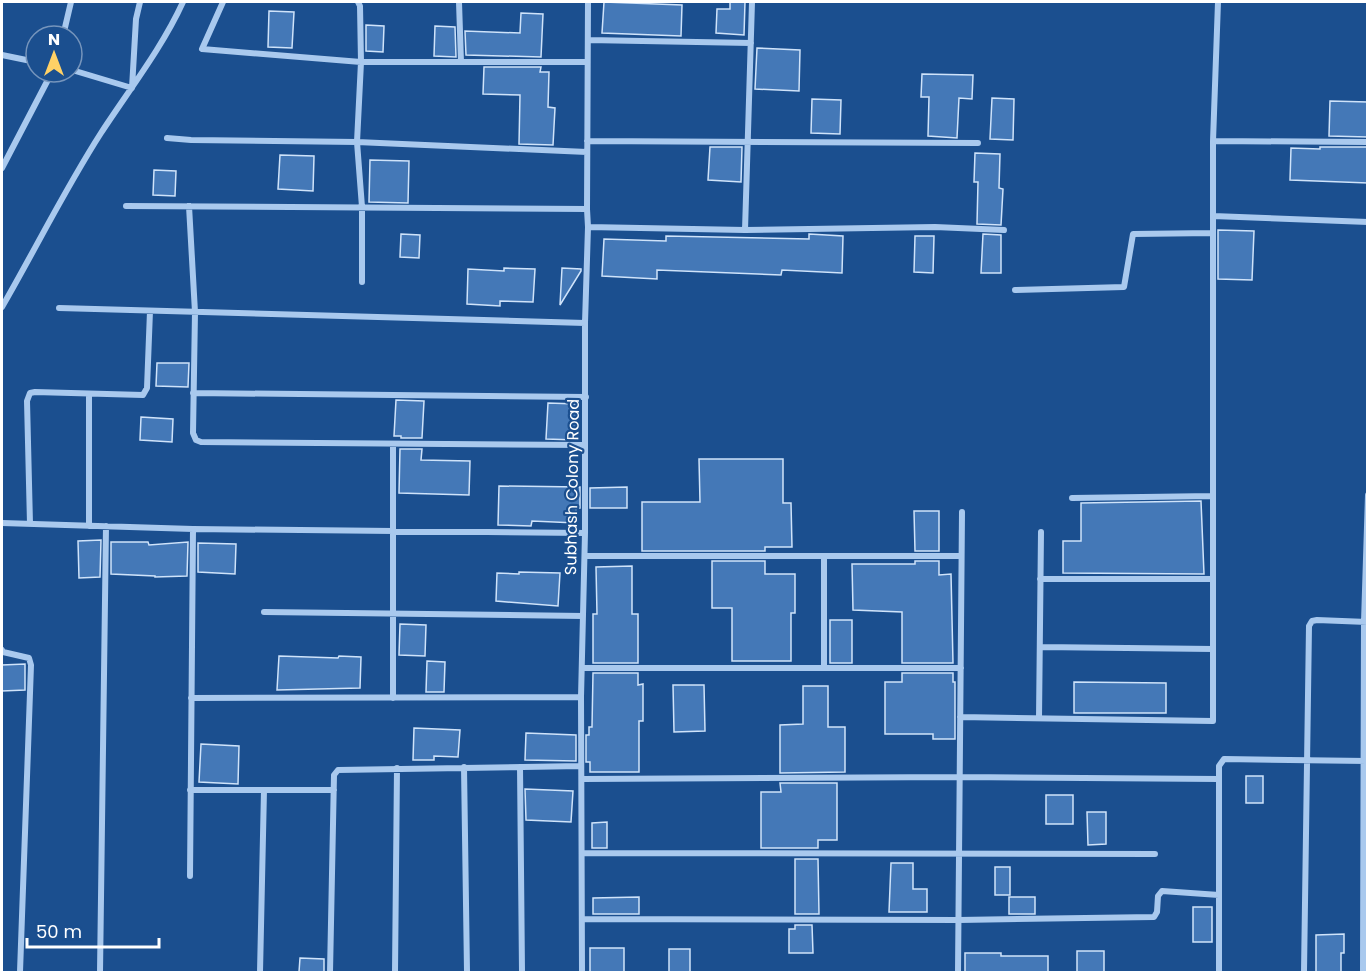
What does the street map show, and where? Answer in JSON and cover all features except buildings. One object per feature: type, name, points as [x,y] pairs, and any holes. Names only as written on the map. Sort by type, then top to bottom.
[{"type":"street","points":[[66,24],[71,2]]},
{"type":"street","points":[[132,88],[136,19],[140,2]]},
{"type":"street","points":[[2,307],[100,135],[132,88],[183,2]]},
{"type":"street","points":[[223,2],[202,49],[361,62],[587,62]]},
{"type":"street","points":[[358,2],[361,62],[357,142],[362,207],[362,282]]},
{"type":"street","points":[[459,2],[461,62]]},
{"type":"street","name":"Subhash Colony Road","points":[[582,972],[581,697],[585,556],[588,2]]},
{"type":"street","points":[[745,230],[752,2]]},
{"type":"street","points":[[960,717],[1213,721],[1213,216],[1218,2]]},
{"type":"street","points":[[588,40],[751,43]]},
{"type":"street","points":[[2,55],[24,60]]},
{"type":"street","points":[[84,74],[132,88]]},
{"type":"street","points":[[2,168],[46,84]]},
{"type":"street","points":[[167,138],[357,142],[587,152]]},
{"type":"street","points":[[587,141],[978,143]]},
{"type":"street","points":[[1214,141],[1368,142]]},
{"type":"street","points":[[126,206],[587,208]]},
{"type":"street","points":[[189,206],[195,312],[193,433],[196,440],[201,442],[584,445]]},
{"type":"street","points":[[1213,216],[1368,222]]},
{"type":"street","points":[[588,227],[745,230],[935,227],[1004,230]]},
{"type":"street","points":[[1015,290],[1124,287],[1133,234],[1213,233]]},
{"type":"street","points":[[59,308],[585,323]]},
{"type":"street","points":[[30,524],[27,398],[30,393],[35,392],[138,396],[145,393],[150,311]]},
{"type":"street","points":[[193,393],[586,397]]},
{"type":"street","points":[[89,394],[89,526]]},
{"type":"street","points":[[393,444],[393,698]]},
{"type":"street","points":[[1363,972],[1368,495]]},
{"type":"street","points":[[1072,498],[1213,496]]},
{"type":"street","points":[[958,972],[962,512]]},
{"type":"street","points":[[2,523],[193,529],[585,533]]},
{"type":"street","points":[[100,972],[106,526]]},
{"type":"street","points":[[190,876],[193,529]]},
{"type":"street","points":[[1039,718],[1041,532]]},
{"type":"street","points":[[585,556],[961,556]]},
{"type":"street","points":[[824,557],[824,668]]},
{"type":"street","points":[[1040,579],[1213,579]]},
{"type":"street","points":[[264,612],[583,616]]},
{"type":"street","points":[[1305,972],[1309,626],[1312,621],[1317,620],[1366,622]]},
{"type":"street","points":[[1040,647],[1213,649]]},
{"type":"street","points":[[2,650],[29,658],[31,665],[20,972]]},
{"type":"street","points":[[582,668],[961,668]]},
{"type":"street","points":[[190,698],[581,697]]},
{"type":"street","points":[[1220,972],[1219,766],[1224,759],[1366,760]]},
{"type":"street","points":[[330,972],[334,776],[338,770],[581,766]]},
{"type":"street","points":[[464,767],[467,972]]},
{"type":"street","points":[[520,767],[522,972]]},
{"type":"street","points":[[395,972],[397,768]]},
{"type":"street","points":[[583,779],[960,777],[1219,779]]},
{"type":"street","points":[[260,972],[264,789]]},
{"type":"street","points":[[190,790],[334,789]]},
{"type":"street","points":[[582,853],[1155,854]]},
{"type":"street","points":[[582,919],[959,920],[1154,917],[1157,912],[1158,896],[1162,891],[1219,896]]}]
